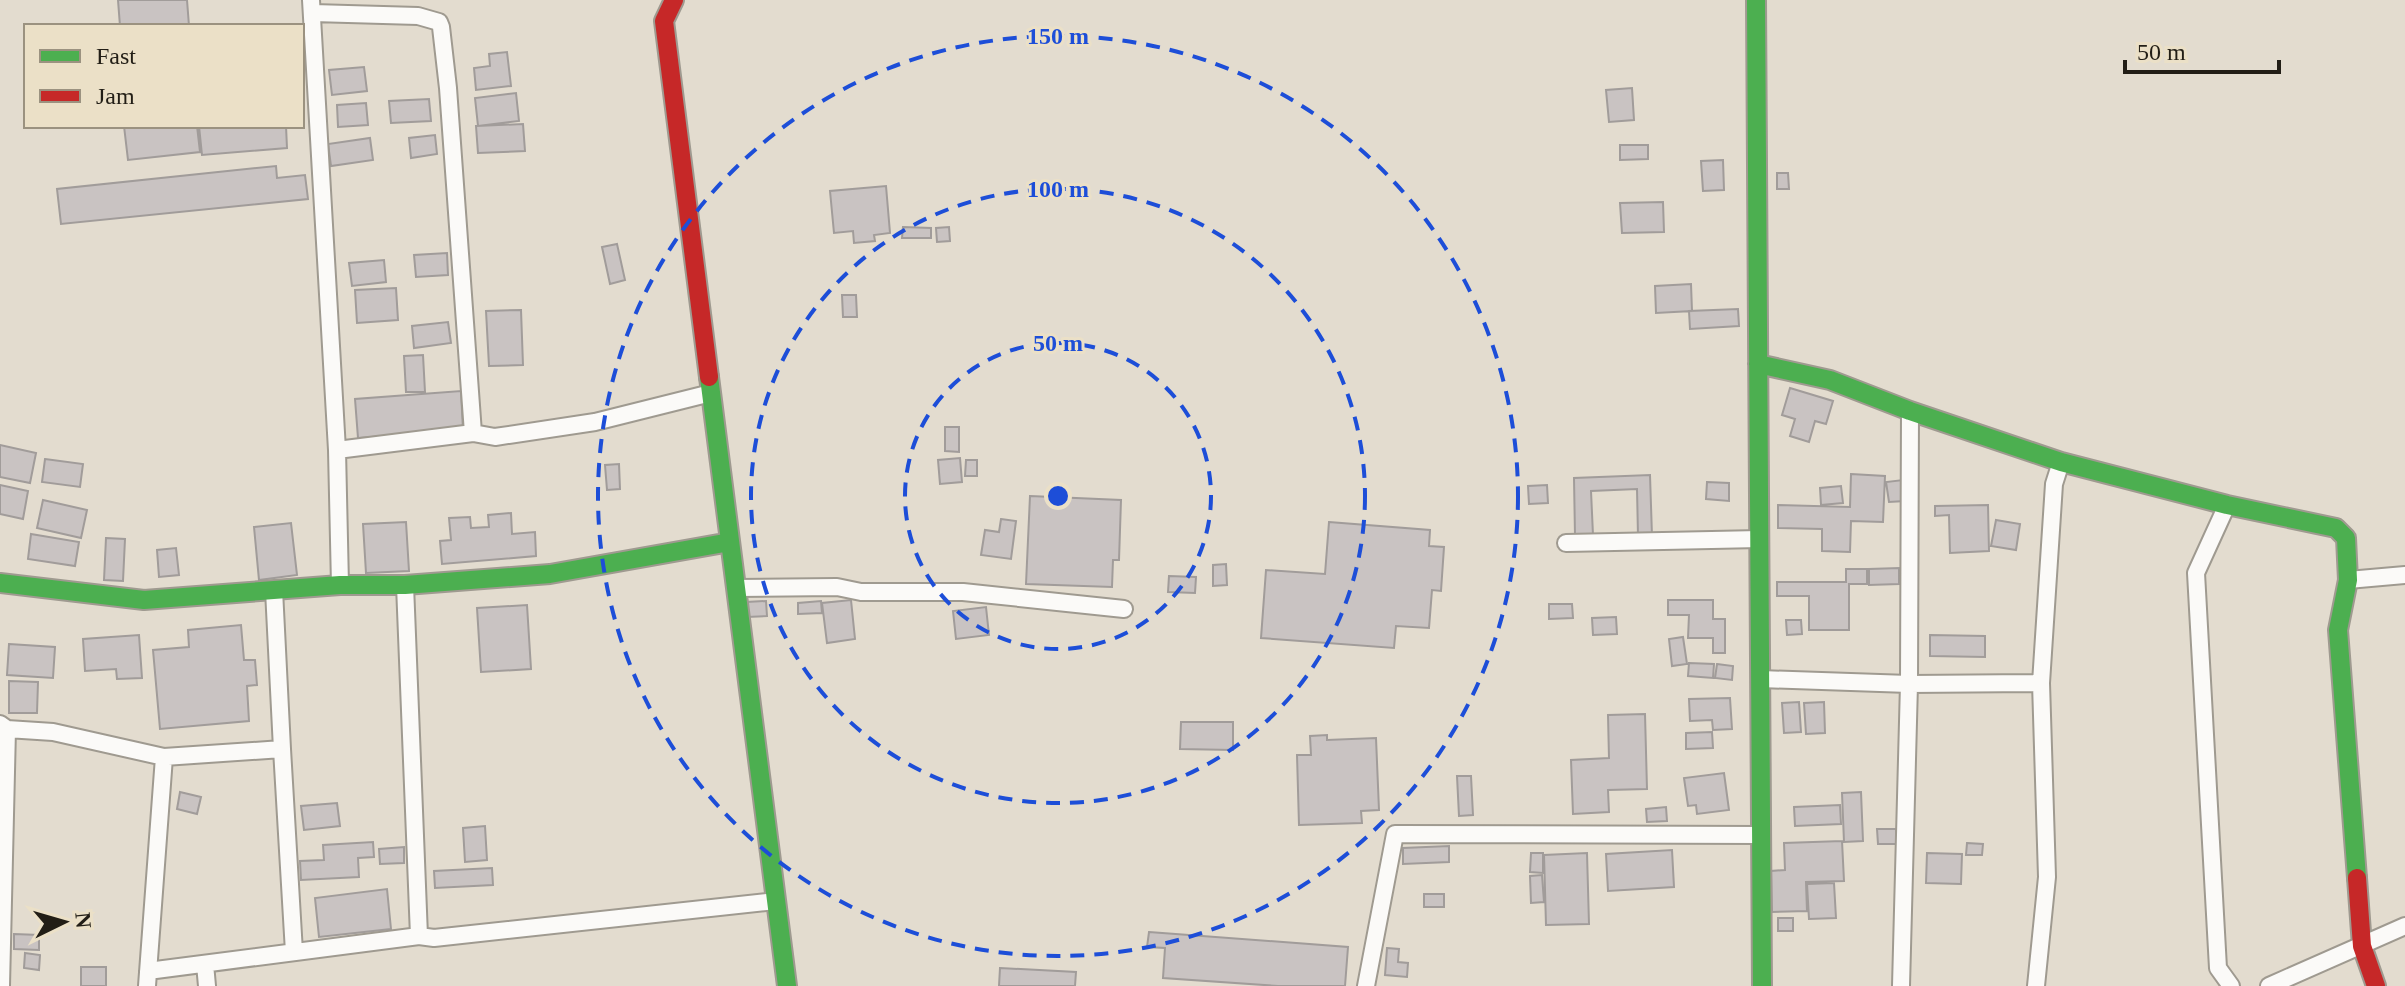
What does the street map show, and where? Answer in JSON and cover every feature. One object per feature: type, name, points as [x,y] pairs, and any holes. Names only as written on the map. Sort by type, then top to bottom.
[{"type":"street","points":[[674,0],[664,21],[787,986]]},
{"type":"street","points":[[1756,0],[1762,986]]},
{"type":"street","points":[[340,585],[337,450],[312,6],[418,16],[439,22],[441,27],[473,433]]},
{"type":"street","points":[[1758,364],[1830,380],[1910,411],[2061,462],[2227,505],[2336,528],[2346,538],[2348,580],[2338,630],[2362,946],[2376,986]]},
{"type":"street","points":[[337,450],[473,433],[495,437],[595,422],[711,393]]},
{"type":"street","points":[[1901,986],[1909,684],[1910,411]]},
{"type":"street","points":[[2036,986],[2047,877],[2041,683],[2054,484],[2061,462]]},
{"type":"street","points":[[2227,505],[2196,573],[2218,968],[2231,986]]},
{"type":"street","points":[[1566,543],[1760,539]]},
{"type":"street","points":[[0,583],[144,600],[340,585],[405,585],[550,574],[730,542]]},
{"type":"street","points":[[2348,580],[2405,575]]},
{"type":"street","points":[[405,585],[419,936]]},
{"type":"street","points":[[736,588],[837,587],[861,592],[963,592],[1124,609]]},
{"type":"street","points":[[274,590],[294,952]]},
{"type":"street","points":[[1761,679],[1909,684],[2041,683]]},
{"type":"street","points":[[1,986],[4,726],[53,732],[164,757],[282,749]]},
{"type":"street","points":[[164,757],[147,978],[205,964],[419,936],[434,938],[776,901]]},
{"type":"street","points":[[1366,986],[1395,834],[1761,835]]},
{"type":"street","points":[[2269,986],[2405,926]]},
{"type":"street","points":[[205,964],[207,986]]},
{"type":"building","points":[[118,0],[187,0],[189,24],[120,24]]},
{"type":"building","points":[[507,52],[511,86],[476,90],[474,68],[490,66],[489,54]]},
{"type":"building","points":[[364,67],[367,91],[332,95],[329,70]]},
{"type":"building","points":[[1632,88],[1634,120],[1609,122],[1606,90]]},
{"type":"building","points":[[516,93],[519,121],[478,126],[475,98]]},
{"type":"building","points":[[429,99],[431,121],[391,123],[389,101]]},
{"type":"building","points":[[366,103],[368,125],[338,127],[337,105]]},
{"type":"building","points":[[523,124],[525,151],[478,153],[476,126]]},
{"type":"building","points":[[124,128],[197,128],[200,152],[128,160]]},
{"type":"building","points":[[199,128],[286,128],[287,148],[202,155]]},
{"type":"building","points":[[435,135],[437,154],[411,158],[409,138]]},
{"type":"building","points":[[370,138],[373,160],[331,166],[328,144]]},
{"type":"building","points":[[1620,145],[1648,145],[1648,159],[1620,160]]},
{"type":"building","points":[[1723,160],[1724,190],[1703,191],[1701,161]]},
{"type":"building","points":[[276,166],[277,178],[305,175],[308,199],[61,224],[57,189]]},
{"type":"building","points":[[1777,173],[1788,173],[1789,189],[1777,189]]},
{"type":"building","points":[[886,186],[890,233],[874,235],[875,241],[854,243],[853,231],[834,233],[830,191]]},
{"type":"building","points":[[1663,202],[1664,232],[1622,233],[1620,203]]},
{"type":"building","points":[[903,227],[931,228],[931,238],[902,238]]},
{"type":"building","points":[[949,227],[950,241],[937,242],[936,228]]},
{"type":"building","points":[[617,244],[625,280],[610,284],[602,247]]},
{"type":"building","points":[[447,253],[448,275],[416,277],[414,255]]},
{"type":"building","points":[[384,260],[386,282],[352,286],[349,263]]},
{"type":"building","points":[[1691,284],[1692,311],[1656,313],[1655,286]]},
{"type":"building","points":[[396,288],[398,320],[357,323],[355,290]]},
{"type":"building","points":[[842,295],[856,295],[857,317],[843,317]]},
{"type":"building","points":[[1738,309],[1739,326],[1690,329],[1689,311]]},
{"type":"building","points":[[521,310],[523,365],[489,366],[486,311]]},
{"type":"building","points":[[448,322],[451,343],[414,348],[412,326]]},
{"type":"building","points":[[423,355],[425,392],[406,392],[404,356]]},
{"type":"building","points":[[1790,388],[1833,401],[1826,424],[1815,421],[1809,442],[1790,436],[1795,419],[1782,415]]},
{"type":"building","points":[[461,391],[463,430],[358,438],[355,399]]},
{"type":"building","points":[[945,427],[959,427],[959,452],[945,451]]},
{"type":"building","points":[[0,445],[36,453],[30,483],[0,477]]},
{"type":"building","points":[[960,458],[962,482],[940,484],[938,460]]},
{"type":"building","points":[[45,459],[83,464],[80,487],[42,482]]},
{"type":"building","points":[[966,460],[977,460],[977,476],[965,476]]},
{"type":"building","points":[[619,464],[620,489],[607,490],[605,465]]},
{"type":"building","points":[[1851,474],[1885,476],[1883,522],[1851,521],[1850,552],[1822,551],[1822,529],[1778,528],[1778,505],[1850,507]]},
{"type":"building","points":[[1650,475],[1652,536],[1638,536],[1637,489],[1591,491],[1593,535],[1575,536],[1574,478]]},
{"type":"building","points":[[1903,480],[1905,501],[1889,502],[1886,482]]},
{"type":"building","points":[[1707,482],[1729,483],[1729,501],[1706,499]]},
{"type":"building","points":[[0,485],[28,491],[23,519],[0,514]]},
{"type":"building","points":[[1547,485],[1548,503],[1529,504],[1528,486]]},
{"type":"building","points":[[1841,486],[1843,503],[1821,505],[1820,488]]},
{"type":"building","points":[[1030,496],[1121,500],[1119,560],[1113,560],[1112,587],[1026,584]]},
{"type":"building","points":[[43,500],[87,510],[81,538],[37,528]]},
{"type":"building","points":[[1988,505],[1989,551],[1950,553],[1949,515],[1935,516],[1935,506]]},
{"type":"building","points":[[511,513],[512,534],[535,532],[536,556],[442,564],[440,541],[451,540],[449,518],[470,517],[471,528],[489,527],[488,515]]},
{"type":"building","points":[[1001,519],[1016,521],[1011,559],[981,555],[985,530],[999,532]]},
{"type":"building","points":[[1996,520],[2020,524],[2016,550],[1991,546]]},
{"type":"building","points":[[406,522],[409,571],[366,573],[363,524]]},
{"type":"building","points":[[1329,522],[1430,530],[1429,546],[1444,547],[1441,591],[1432,590],[1429,628],[1396,626],[1394,648],[1261,638],[1266,570],[1325,574]]},
{"type":"building","points":[[291,523],[297,575],[259,580],[254,527]]},
{"type":"building","points":[[31,534],[79,542],[75,566],[28,559]]},
{"type":"building","points":[[106,538],[125,539],[123,581],[104,580]]},
{"type":"building","points":[[176,548],[179,575],[159,577],[157,550]]},
{"type":"building","points":[[1226,564],[1227,585],[1213,586],[1213,565]]},
{"type":"building","points":[[1899,568],[1899,584],[1869,585],[1869,569]]},
{"type":"building","points":[[1846,569],[1867,569],[1867,584],[1849,584],[1849,630],[1809,630],[1809,596],[1777,596],[1777,582],[1846,582]]},
{"type":"building","points":[[1169,576],[1196,577],[1195,593],[1168,592]]},
{"type":"building","points":[[851,600],[855,639],[827,643],[822,603]]},
{"type":"building","points":[[1668,600],[1713,600],[1713,619],[1725,619],[1725,653],[1713,653],[1713,638],[1688,638],[1689,615],[1668,615]]},
{"type":"building","points":[[766,601],[767,616],[747,617],[746,602]]},
{"type":"building","points":[[821,601],[822,613],[798,614],[798,603]]},
{"type":"building","points":[[1549,604],[1572,604],[1573,618],[1549,619]]},
{"type":"building","points":[[527,605],[531,669],[481,672],[477,608]]},
{"type":"building","points":[[986,607],[989,635],[956,639],[953,611]]},
{"type":"building","points":[[1616,617],[1617,634],[1593,635],[1592,618]]},
{"type":"building","points":[[1786,620],[1801,620],[1802,634],[1787,635]]},
{"type":"building","points":[[241,625],[244,660],[255,660],[257,685],[247,686],[249,721],[160,729],[153,650],[189,647],[188,630]]},
{"type":"building","points":[[139,635],[142,678],[117,679],[116,669],[85,671],[83,639]]},
{"type":"building","points":[[1930,635],[1985,636],[1985,657],[1930,656]]},
{"type":"building","points":[[1683,637],[1687,664],[1672,666],[1669,639]]},
{"type":"building","points":[[9,644],[55,647],[53,678],[7,675]]},
{"type":"building","points":[[1689,663],[1714,664],[1713,678],[1688,676]]},
{"type":"building","points":[[1717,664],[1733,666],[1732,680],[1715,678]]},
{"type":"building","points":[[9,681],[38,682],[37,713],[9,713]]},
{"type":"building","points":[[1730,698],[1732,729],[1713,730],[1712,720],[1690,721],[1689,699]]},
{"type":"building","points":[[1799,702],[1801,732],[1784,733],[1782,703]]},
{"type":"building","points":[[1824,702],[1825,733],[1806,734],[1804,703]]},
{"type":"building","points":[[1645,714],[1647,789],[1608,790],[1609,812],[1573,814],[1571,760],[1609,758],[1608,715]]},
{"type":"building","points":[[1181,722],[1233,722],[1233,750],[1180,749]]},
{"type":"building","points":[[1712,732],[1713,748],[1686,749],[1686,733]]},
{"type":"building","points":[[1327,735],[1327,740],[1376,738],[1379,810],[1361,811],[1362,823],[1299,825],[1297,755],[1311,755],[1310,736]]},
{"type":"building","points":[[1724,773],[1729,810],[1697,814],[1696,805],[1688,806],[1684,778]]},
{"type":"building","points":[[1457,776],[1471,776],[1473,815],[1459,816]]},
{"type":"building","points":[[180,792],[201,797],[197,814],[177,809]]},
{"type":"building","points":[[1861,792],[1863,841],[1844,842],[1842,793]]},
{"type":"building","points":[[337,803],[340,826],[304,830],[301,806]]},
{"type":"building","points":[[1840,805],[1841,824],[1795,826],[1794,807]]},
{"type":"building","points":[[1666,807],[1667,821],[1647,822],[1646,809]]},
{"type":"building","points":[[485,826],[487,860],[465,862],[463,828]]},
{"type":"building","points":[[1877,829],[1896,829],[1897,844],[1878,844]]},
{"type":"building","points":[[1842,841],[1844,881],[1806,882],[1807,911],[1772,912],[1771,871],[1785,870],[1784,843]]},
{"type":"building","points":[[373,842],[374,857],[358,858],[359,877],[301,880],[300,861],[324,860],[323,845]]},
{"type":"building","points":[[1967,843],[1983,844],[1982,855],[1966,855]]},
{"type":"building","points":[[1449,846],[1449,862],[1403,864],[1403,848]]},
{"type":"building","points":[[404,847],[404,863],[380,864],[379,849]]},
{"type":"building","points":[[1672,850],[1674,887],[1608,891],[1606,854]]},
{"type":"building","points":[[1531,853],[1543,853],[1543,873],[1530,872]]},
{"type":"building","points":[[1587,853],[1589,924],[1546,925],[1544,855]]},
{"type":"building","points":[[1927,853],[1962,854],[1961,884],[1926,883]]},
{"type":"building","points":[[492,868],[493,885],[435,888],[434,871]]},
{"type":"building","points":[[1542,875],[1544,902],[1531,903],[1530,876]]},
{"type":"building","points":[[1834,883],[1836,918],[1809,919],[1807,884]]},
{"type":"building","points":[[387,889],[391,929],[319,937],[315,898]]},
{"type":"building","points":[[1424,894],[1444,894],[1444,907],[1424,907]]},
{"type":"building","points":[[1778,918],[1793,918],[1793,931],[1778,931]]},
{"type":"building","points":[[1149,932],[1348,947],[1345,986],[1278,986],[1163,978],[1165,948],[1147,947]]},
{"type":"building","points":[[14,934],[39,935],[39,950],[14,949]]},
{"type":"building","points":[[1387,948],[1399,949],[1398,962],[1408,963],[1407,977],[1385,975]]},
{"type":"building","points":[[25,953],[40,955],[39,970],[24,968]]},
{"type":"building","points":[[81,967],[106,967],[106,986],[81,986]]},
{"type":"building","points":[[1000,968],[1076,972],[1075,986],[999,986]]},
{"type":"traffic: fast","points":[[1756,0],[1762,986]]},
{"type":"traffic: fast","points":[[1758,364],[1830,380],[1910,411],[2061,462],[2227,505],[2336,528],[2346,538],[2348,580],[2338,630],[2357,878]]},
{"type":"traffic: fast","points":[[709,377],[787,986]]},
{"type":"traffic: fast","points":[[0,583],[144,600],[340,585],[405,585],[550,574],[730,542]]},
{"type":"traffic: jam","points":[[674,0],[664,21],[709,377]]},
{"type":"traffic: jam","points":[[2357,878],[2362,946],[2376,986]]}]
